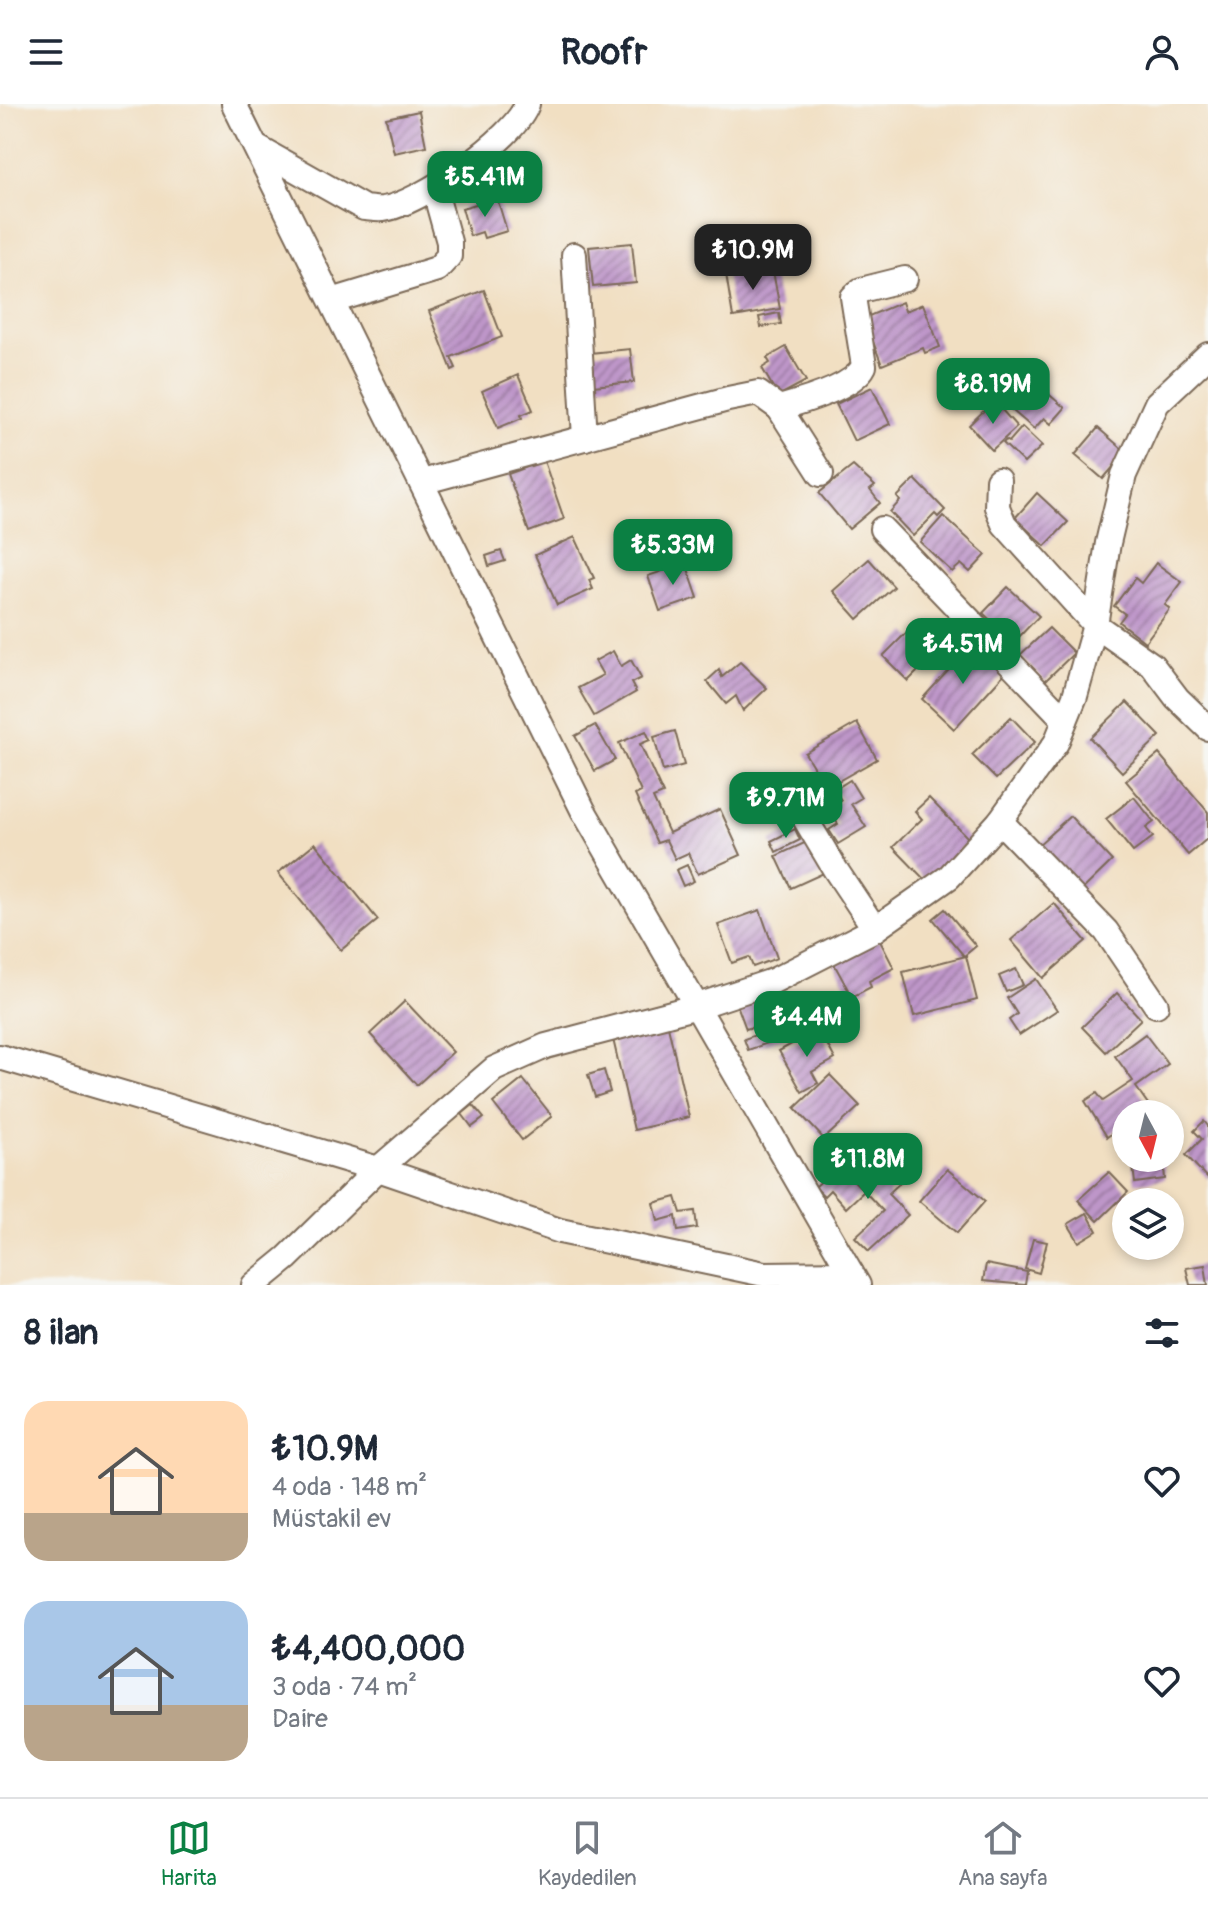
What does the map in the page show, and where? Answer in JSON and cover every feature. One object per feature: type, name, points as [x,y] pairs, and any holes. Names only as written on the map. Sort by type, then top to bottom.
[{"type":"street","points":[[234,104],[583,810],[854,1279]]},
{"type":"street","points":[[256,147],[364,208],[382,209],[411,200],[504,138],[527,104]]},
{"type":"street","points":[[332,301],[437,269],[449,256],[449,242],[439,206]]},
{"type":"street","points":[[574,255],[585,438]]},
{"type":"street","points":[[779,408],[811,399],[860,375],[864,366],[853,297],[861,290],[905,279]]},
{"type":"street","points":[[254,1285],[287,1258],[378,1169],[494,1069],[546,1046],[698,1006],[773,981],[875,929],[949,877],[1000,821],[1056,743],[1075,696],[1095,625],[1108,543],[1124,475],[1157,403],[1208,355]]},
{"type":"street","points":[[422,482],[758,393],[779,408],[821,474]]},
{"type":"street","points":[[998,480],[997,507],[1004,524],[1095,625],[1152,665],[1177,698],[1208,728]]},
{"type":"street","points":[[882,529],[1065,720]]},
{"type":"street","points":[[797,805],[875,929]]},
{"type":"street","points":[[1000,821],[1106,931],[1156,1005]]},
{"type":"street","points":[[0,1057],[378,1169],[560,1231],[764,1274],[854,1279]]},
{"type":"building","points":[[419,111],[426,146],[394,153],[386,118]]},
{"type":"building","points":[[497,198],[507,231],[484,238],[482,232],[470,236],[462,208]]},
{"type":"building","points":[[632,243],[636,283],[593,287],[589,247]]},
{"type":"building","points":[[772,266],[780,309],[733,317],[726,274]]},
{"type":"building","points":[[484,290],[502,337],[451,357],[456,368],[452,370],[429,311]]},
{"type":"building","points":[[902,302],[905,311],[923,304],[940,347],[925,353],[923,348],[882,365],[864,318]]},
{"type":"building","points":[[779,313],[781,324],[761,327],[759,317]]},
{"type":"building","points":[[786,347],[806,381],[778,396],[762,368],[770,363],[767,358]]},
{"type":"building","points":[[630,349],[634,382],[593,386],[590,353]]},
{"type":"building","points":[[1024,373],[1065,408],[1051,424],[1044,418],[1034,429],[1000,400]]},
{"type":"building","points":[[518,375],[533,410],[498,428],[482,391]]},
{"type":"building","points":[[872,387],[890,424],[854,441],[836,404]]},
{"type":"building","points":[[994,401],[1017,427],[992,450],[969,425]]},
{"type":"building","points":[[1022,427],[1042,446],[1024,463],[1003,443],[1006,440],[1009,442]]},
{"type":"building","points":[[1098,428],[1126,452],[1103,479],[1075,455]]},
{"type":"building","points":[[544,461],[564,519],[529,532],[508,474]]},
{"type":"building","points":[[853,466],[875,486],[870,490],[880,503],[849,529],[819,493]]},
{"type":"building","points":[[915,479],[945,510],[938,517],[935,514],[913,536],[890,512],[900,501],[897,497]]},
{"type":"building","points":[[1037,493],[1068,522],[1045,546],[1015,518]]},
{"type":"building","points":[[943,516],[986,555],[970,572],[961,564],[952,572],[920,542]]},
{"type":"building","points":[[575,537],[594,578],[589,580],[593,589],[557,605],[535,555]]},
{"type":"building","points":[[501,551],[505,561],[489,566],[486,556]]},
{"type":"building","points":[[869,559],[894,587],[858,619],[833,591]]},
{"type":"building","points":[[686,563],[698,598],[660,611],[648,576]]},
{"type":"building","points":[[1156,563],[1182,582],[1165,605],[1170,609],[1145,642],[1119,622],[1125,614],[1114,606],[1135,578],[1141,583]]},
{"type":"building","points":[[1008,587],[1039,616],[1014,642],[983,613]]},
{"type":"building","points":[[1049,628],[1074,653],[1045,681],[1020,655]]},
{"type":"building","points":[[907,632],[932,657],[908,681],[883,656]]},
{"type":"building","points":[[973,644],[1005,673],[954,729],[922,699]]},
{"type":"building","points":[[613,651],[621,666],[631,660],[641,678],[631,683],[636,692],[594,716],[578,688],[603,675],[595,661]]},
{"type":"building","points":[[740,662],[767,688],[743,711],[736,696],[726,704],[707,681],[719,670],[722,677]]},
{"type":"building","points":[[1127,702],[1160,736],[1122,772],[1090,738]]},
{"type":"building","points":[[1011,717],[1035,742],[996,779],[972,755]]},
{"type":"building","points":[[857,723],[877,759],[826,788],[805,753]]},
{"type":"building","points":[[595,725],[615,760],[595,771],[575,736]]},
{"type":"building","points":[[646,731],[650,740],[640,744],[663,794],[653,798],[669,833],[720,809],[741,855],[698,874],[688,853],[675,859],[666,840],[657,843],[635,795],[641,792],[619,743]]},
{"type":"building","points":[[675,731],[684,765],[663,771],[654,737]]},
{"type":"building","points":[[1159,754],[1208,812],[1208,838],[1188,855],[1126,781]]},
{"type":"building","points":[[850,780],[861,798],[851,804],[866,827],[838,844],[829,830],[838,824],[828,808],[841,800],[834,790]]},
{"type":"building","points":[[1134,797],[1154,822],[1146,828],[1153,837],[1133,852],[1106,819]]},
{"type":"building","points":[[929,798],[970,840],[927,882],[893,847],[922,819],[915,811]]},
{"type":"building","points":[[1070,816],[1112,861],[1080,892],[1037,846]]},
{"type":"building","points":[[795,829],[800,840],[776,852],[771,841]]},
{"type":"building","points":[[811,840],[826,872],[791,888],[776,856]]},
{"type":"building","points":[[315,843],[378,920],[341,950],[278,873]]},
{"type":"building","points":[[687,865],[694,881],[683,886],[676,870]]},
{"type":"building","points":[[1054,903],[1086,941],[1043,978],[1011,940]]},
{"type":"building","points":[[945,909],[976,946],[964,956],[933,919]]},
{"type":"building","points":[[760,910],[777,958],[753,967],[749,957],[732,963],[718,925]]},
{"type":"building","points":[[879,939],[894,968],[869,981],[871,987],[852,997],[833,962]]},
{"type":"building","points":[[966,956],[977,1000],[914,1016],[903,972]]},
{"type":"building","points":[[1016,969],[1023,985],[1006,992],[999,976]]},
{"type":"building","points":[[1036,979],[1057,1010],[1019,1035],[1009,1020],[1017,1014],[1007,998]]},
{"type":"building","points":[[768,988],[778,1019],[746,1029],[735,999]]},
{"type":"building","points":[[1117,993],[1141,1019],[1106,1052],[1082,1027]]},
{"type":"building","points":[[405,1001],[453,1052],[417,1085],[370,1034]]},
{"type":"building","points":[[668,1026],[689,1117],[634,1130],[613,1039]]},
{"type":"building","points":[[781,1026],[785,1037],[748,1050],[744,1039]]},
{"type":"building","points":[[819,1029],[835,1059],[812,1072],[818,1083],[802,1092],[779,1051]]},
{"type":"building","points":[[1145,1034],[1168,1064],[1136,1087],[1145,1100],[1112,1100],[1112,1133],[1107,1137],[1085,1101],[1097,1093],[1103,1101],[1133,1081],[1115,1056]]},
{"type":"building","points":[[604,1070],[610,1092],[595,1097],[588,1075]]},
{"type":"building","points":[[830,1075],[860,1106],[824,1139],[795,1108]]},
{"type":"building","points":[[523,1079],[552,1116],[522,1140],[493,1103]]},
{"type":"building","points":[[473,1105],[484,1118],[472,1127],[462,1114]]},
{"type":"building","points":[[1204,1121],[1208,1126],[1208,1179],[1186,1155],[1202,1139],[1194,1131]]},
{"type":"building","points":[[839,1165],[863,1190],[891,1165],[904,1179],[888,1194],[908,1215],[869,1251],[855,1237],[883,1211],[864,1191],[846,1208],[830,1190],[824,1196],[815,1187]]},
{"type":"building","points":[[947,1169],[985,1201],[957,1233],[919,1201]]},
{"type":"building","points":[[1109,1172],[1124,1188],[1112,1188],[1112,1207],[1098,1221],[1078,1200]]},
{"type":"building","points":[[1134,1172],[1164,1172],[1165,1179],[1135,1183]]},
{"type":"building","points":[[676,1197],[681,1213],[695,1211],[697,1228],[678,1231],[676,1216],[658,1221],[654,1203]]},
{"type":"building","points":[[1087,1213],[1097,1231],[1079,1242],[1068,1224]]},
{"type":"building","points":[[1033,1239],[1047,1242],[1039,1273],[1025,1269]]},
{"type":"building","points":[[986,1264],[1027,1272],[1025,1285],[983,1281]]},
{"type":"building","points":[[1205,1265],[1208,1285],[1190,1285],[1186,1268]]}]
